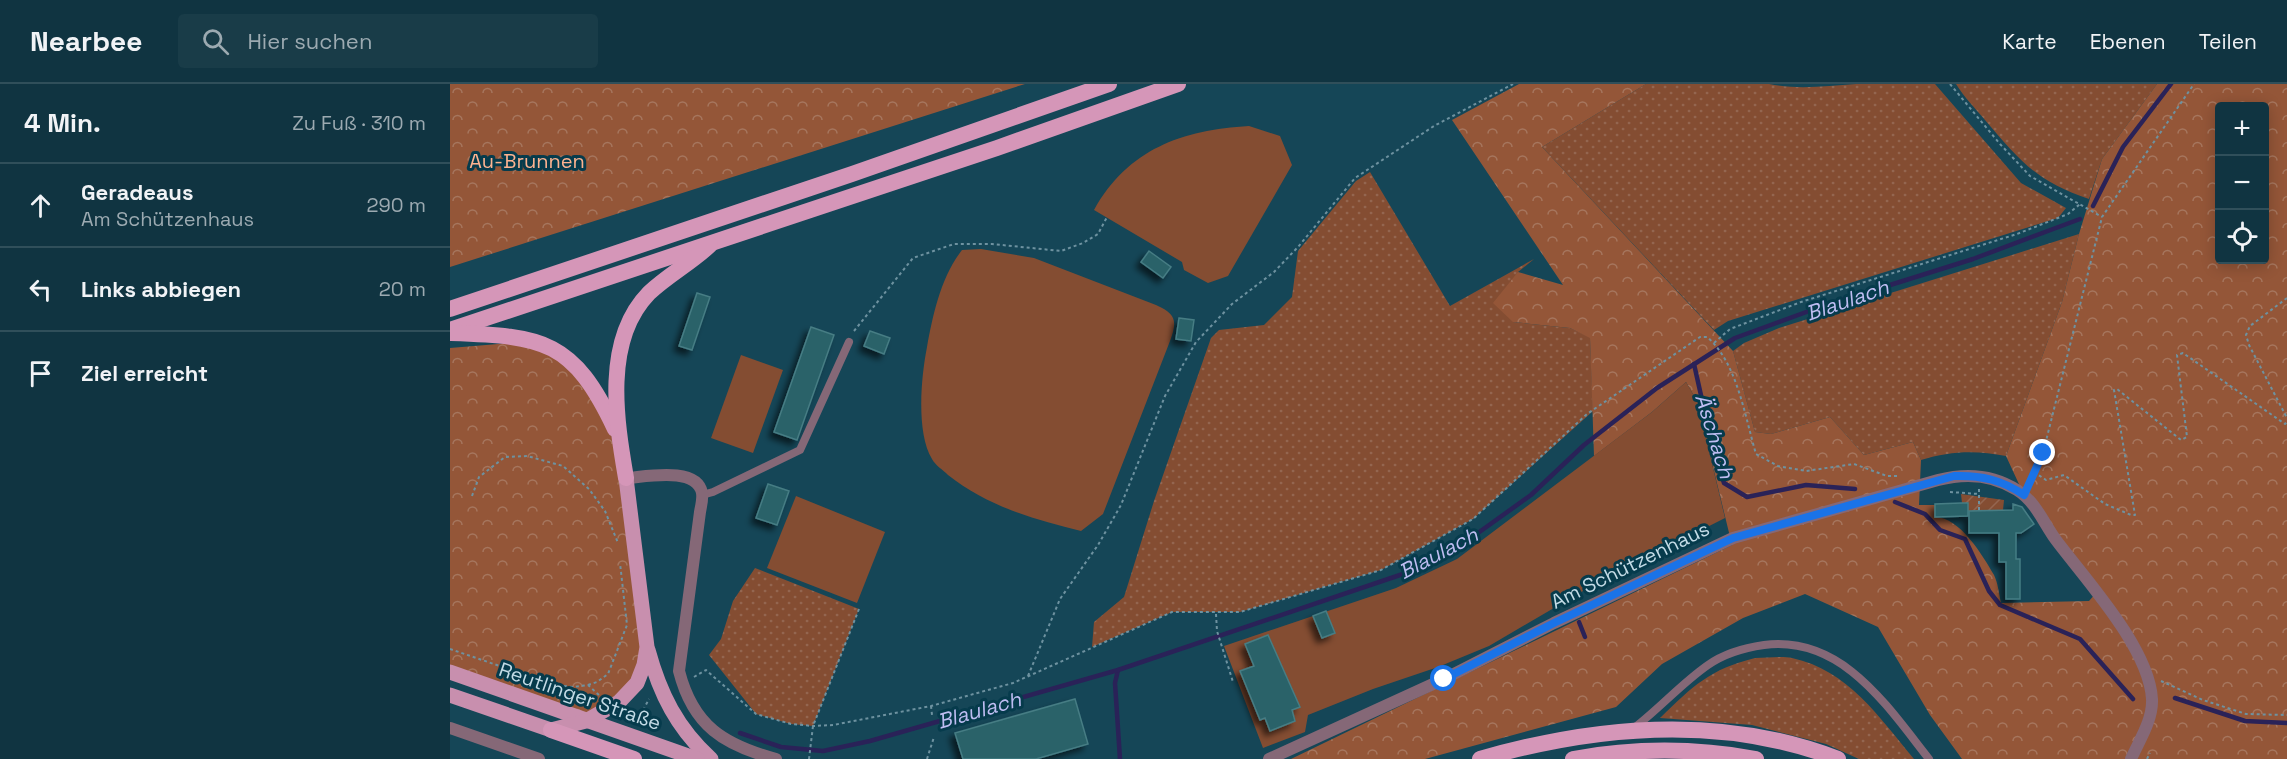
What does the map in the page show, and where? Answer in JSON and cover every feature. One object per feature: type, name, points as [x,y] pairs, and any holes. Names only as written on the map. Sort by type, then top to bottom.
[{"type":"highway","points":[[450,309],[852,174],[1109,84]]},
{"type":"highway","points":[[450,331],[715,240],[997,148],[1178,84]]},
{"type":"highway","points":[[626,478],[619,436],[618,368],[622,340],[628,323],[647,295],[675,271],[693,261],[715,240]]},
{"type":"highway","points":[[450,331],[522,338],[551,348],[567,358],[592,386],[619,436]]},
{"type":"highway","points":[[1480,759],[1549,741],[1632,729],[1676,728],[1749,735],[1788,743],[1838,759]]},
{"type":"highway","points":[[551,730],[634,759]]},
{"type":"highway","points":[[1572,759],[1659,750],[1695,751],[1756,759]]},
{"type":"main road","points":[[626,478],[647,647],[662,693],[675,718],[686,734],[711,759]]},
{"type":"main road","points":[[450,695],[551,730],[586,721],[615,706],[637,683],[644,665],[647,647]]},
{"type":"main road","name":"Reutlinger Straße","points":[[450,672],[697,759]]},
{"type":"street","points":[[626,478],[677,475],[699,485],[702,495],[680,653],[679,671],[682,685],[692,707],[708,728],[740,748],[776,759]]},
{"type":"street","name":"Am Schützenhaus","points":[[1269,759],[1444,679],[1554,623],[1733,538],[1954,476],[1970,475],[2001,482],[2024,495]]},
{"type":"street","points":[[2024,495],[2033,503],[2051,533],[2114,615],[2149,679],[2152,701],[2150,716],[2131,759]]},
{"type":"street","points":[[450,728],[539,759]]},
{"type":"lane","points":[[702,495],[714,492],[800,450],[849,342]]},
{"type":"lane","points":[[1632,729],[1708,665],[1726,654],[1748,647],[1773,644],[1794,645],[1816,650],[1857,674],[1875,692],[1929,759]]},
{"type":"path","points":[[1028,676],[1060,599],[1098,545],[1120,505],[1165,396],[1196,342],[1232,304],[1274,272],[1298,247],[1355,178],[1434,126],[1513,84]]},
{"type":"path","points":[[1950,84],[2030,176],[2102,217]]},
{"type":"path","points":[[2024,495],[2043,453],[2102,217],[2194,84]]},
{"type":"path","points":[[1714,343],[1730,329],[1801,302],[2017,234],[2068,214],[2080,204]]},
{"type":"path","points":[[849,342],[857,326],[913,258],[954,244],[992,244],[1061,251],[1083,243],[1098,234],[1107,217]]},
{"type":"path","points":[[2034,472],[2046,480],[2064,475],[2105,504],[2134,515],[2114,390],[2117,389],[2181,441],[2187,437],[2177,355],[2183,353],[2285,424],[2287,420],[2248,345],[2246,335],[2250,326],[2287,298]]},
{"type":"path","points":[[682,685],[706,670],[756,714],[791,724],[833,725],[931,706],[1012,683],[1172,612],[1216,614],[1240,612],[1381,570],[1473,519],[1587,414],[1700,338],[1707,337],[1723,354],[1734,379],[1756,454],[1779,466],[1806,471],[1854,464],[1887,476],[1905,477]]},
{"type":"path","points":[[472,496],[479,477],[505,457],[526,456],[563,466],[589,489],[600,503],[618,543]]},
{"type":"path","points":[[1950,492],[1979,494],[1979,511]]},
{"type":"path","points":[[450,649],[555,685],[573,687],[597,682],[608,674],[627,625],[619,554]]},
{"type":"path","points":[[809,759],[813,726],[859,609]]},
{"type":"path","points":[[1216,614],[1216,631],[1233,682]]},
{"type":"path","points":[[2149,679],[2165,681],[2203,700],[2246,714],[2287,715]]},
{"type":"path","points":[[588,685],[615,706],[635,717],[643,712],[650,699],[662,693]]},
{"type":"path","points":[[931,706],[932,715]]},
{"type":"path","points":[[927,759],[934,737]]},
{"type":"shaded area","points":[[1646,84],[1769,84],[1802,87],[1935,84],[2021,183],[2066,208],[2058,218],[1728,321],[1714,330],[1542,147]]},
{"type":"shaded area","points":[[1956,84],[2157,84],[2102,159],[2089,199],[2042,177],[2020,159]]},
{"type":"shaded area","points":[[1249,126],[1280,136],[1292,165],[1228,276],[1208,283],[1184,270],[1182,262],[1094,210],[1123,172],[1140,158],[1159,147],[1201,132]]},
{"type":"shaded area","points":[[1370,172],[1450,306],[1534,259],[1518,272],[1513,322],[1570,328],[1590,337],[1593,411],[1473,519],[1381,570],[1240,612],[1172,612],[1092,647],[1094,622],[1124,597],[1154,501],[1211,338],[1219,330],[1264,325],[1292,297],[1298,251],[1356,181]]},
{"type":"shaded area","points":[[2079,234],[2062,302],[2006,456],[1963,452],[1921,460],[1913,442],[1864,455],[1830,417],[1771,434],[1755,432],[1733,351],[1744,343],[1779,328]]},
{"type":"shaded area","points":[[981,249],[1034,258],[1163,308],[1174,319],[1170,341],[1103,514],[1081,531],[1045,522],[978,495],[937,465],[927,448],[921,404],[925,359],[935,309],[943,284],[962,250]]},
{"type":"shaded area","points":[[741,355],[783,370],[753,453],[711,438]]},
{"type":"shaded area","points":[[1686,382],[1697,401],[1725,518],[1595,584],[1489,646],[1308,715],[1305,732],[1263,748],[1224,646],[1396,588],[1457,559],[1652,412]]},
{"type":"shaded area","points":[[1961,494],[2004,500],[2003,510],[1968,511],[1968,503],[1962,503]]},
{"type":"shaded area","points":[[796,496],[885,532],[857,603],[767,568]]},
{"type":"shaded area","points":[[755,568],[859,609],[813,726],[791,724],[756,714],[709,655],[721,639],[733,601]]},
{"type":"shaded area","points":[[1755,658],[1792,658],[1830,673],[1861,697],[1914,759],[1859,759],[1826,744],[1752,725],[1660,718],[1682,697],[1714,673]]},
{"type":"green space","name":"Au-Brunnen","points":[[450,84],[1025,84],[450,267]]},
{"type":"green space","points":[[1519,84],[1646,84],[1542,147],[1733,351],[1755,432],[1771,434],[1830,417],[1864,455],[1913,442],[1921,460],[1919,505],[1935,505],[1935,517],[1953,523],[1970,539],[1994,575],[2001,603],[2089,601],[2097,592],[2024,495],[2006,456],[2062,302],[2079,234],[2102,159],[2157,84],[2287,84],[2287,759],[1962,759],[1930,715],[1878,627],[1805,594],[1743,618],[1662,664],[1616,707],[1425,759],[1291,759],[1732,545],[1697,401],[1686,382],[1652,412],[1594,456],[1590,338],[1570,328],[1513,322],[1493,303],[1518,272],[1563,285],[1452,120]]},
{"type":"green space","points":[[536,341],[551,348],[607,412],[639,574],[641,674],[586,721],[450,672],[450,348]]},
{"type":"building","points":[[1149,251],[1171,267],[1163,278],[1141,262]]},
{"type":"building","points":[[697,293],[710,297],[692,350],[679,346]]},
{"type":"building","points":[[1179,318],[1194,320],[1191,341],[1176,339]]},
{"type":"building","points":[[811,327],[834,335],[797,440],[774,432]]},
{"type":"building","points":[[870,331],[890,338],[884,354],[864,346]]},
{"type":"building","points":[[768,484],[789,491],[777,525],[756,518]]},
{"type":"building","points":[[1968,503],[1968,516],[1935,517],[1935,504]]},
{"type":"building","points":[[2013,504],[2022,507],[2034,524],[2021,533],[2016,533],[2016,559],[2020,559],[2020,599],[2006,599],[2006,562],[1999,562],[1999,533],[1969,533],[1969,511],[2013,510]]},
{"type":"building","points":[[1326,611],[1335,633],[1322,638],[1313,616]]},
{"type":"building","points":[[1268,635],[1300,707],[1292,710],[1295,721],[1270,731],[1265,718],[1260,720],[1240,671],[1254,666],[1245,644]]},
{"type":"building","points":[[1075,699],[1088,744],[1036,759],[963,759],[955,733]]},
{"type":"waterway","name":"Blaulach","points":[[2093,206],[2123,147],[2171,84]]},
{"type":"waterway","name":"Blaulach","points":[[740,733],[781,747],[823,751],[870,741],[1118,670],[1403,574],[1471,538],[1531,495],[1584,445],[1657,388],[1735,338],[1820,307],[1973,259],[2080,219]]},
{"type":"waterway","name":"Äschach","points":[[1694,364],[1713,449],[1724,483],[1747,497],[1806,485],[1855,489]]},
{"type":"waterway","name":"Äschach","points":[[1895,502],[1925,514],[1940,530],[1965,539],[1989,591],[2000,605],[2080,639],[2133,699]]},
{"type":"waterway","points":[[1579,622],[1585,637]]},
{"type":"waterway","points":[[1118,670],[1115,683],[1120,759]]},
{"type":"waterway","points":[[2175,698],[2245,721],[2287,723]]},
{"type":"route","points":[[1444,679],[1554,623],[1733,538],[1954,476],[1983,477],[2001,482],[2024,495],[2043,453]]}]
